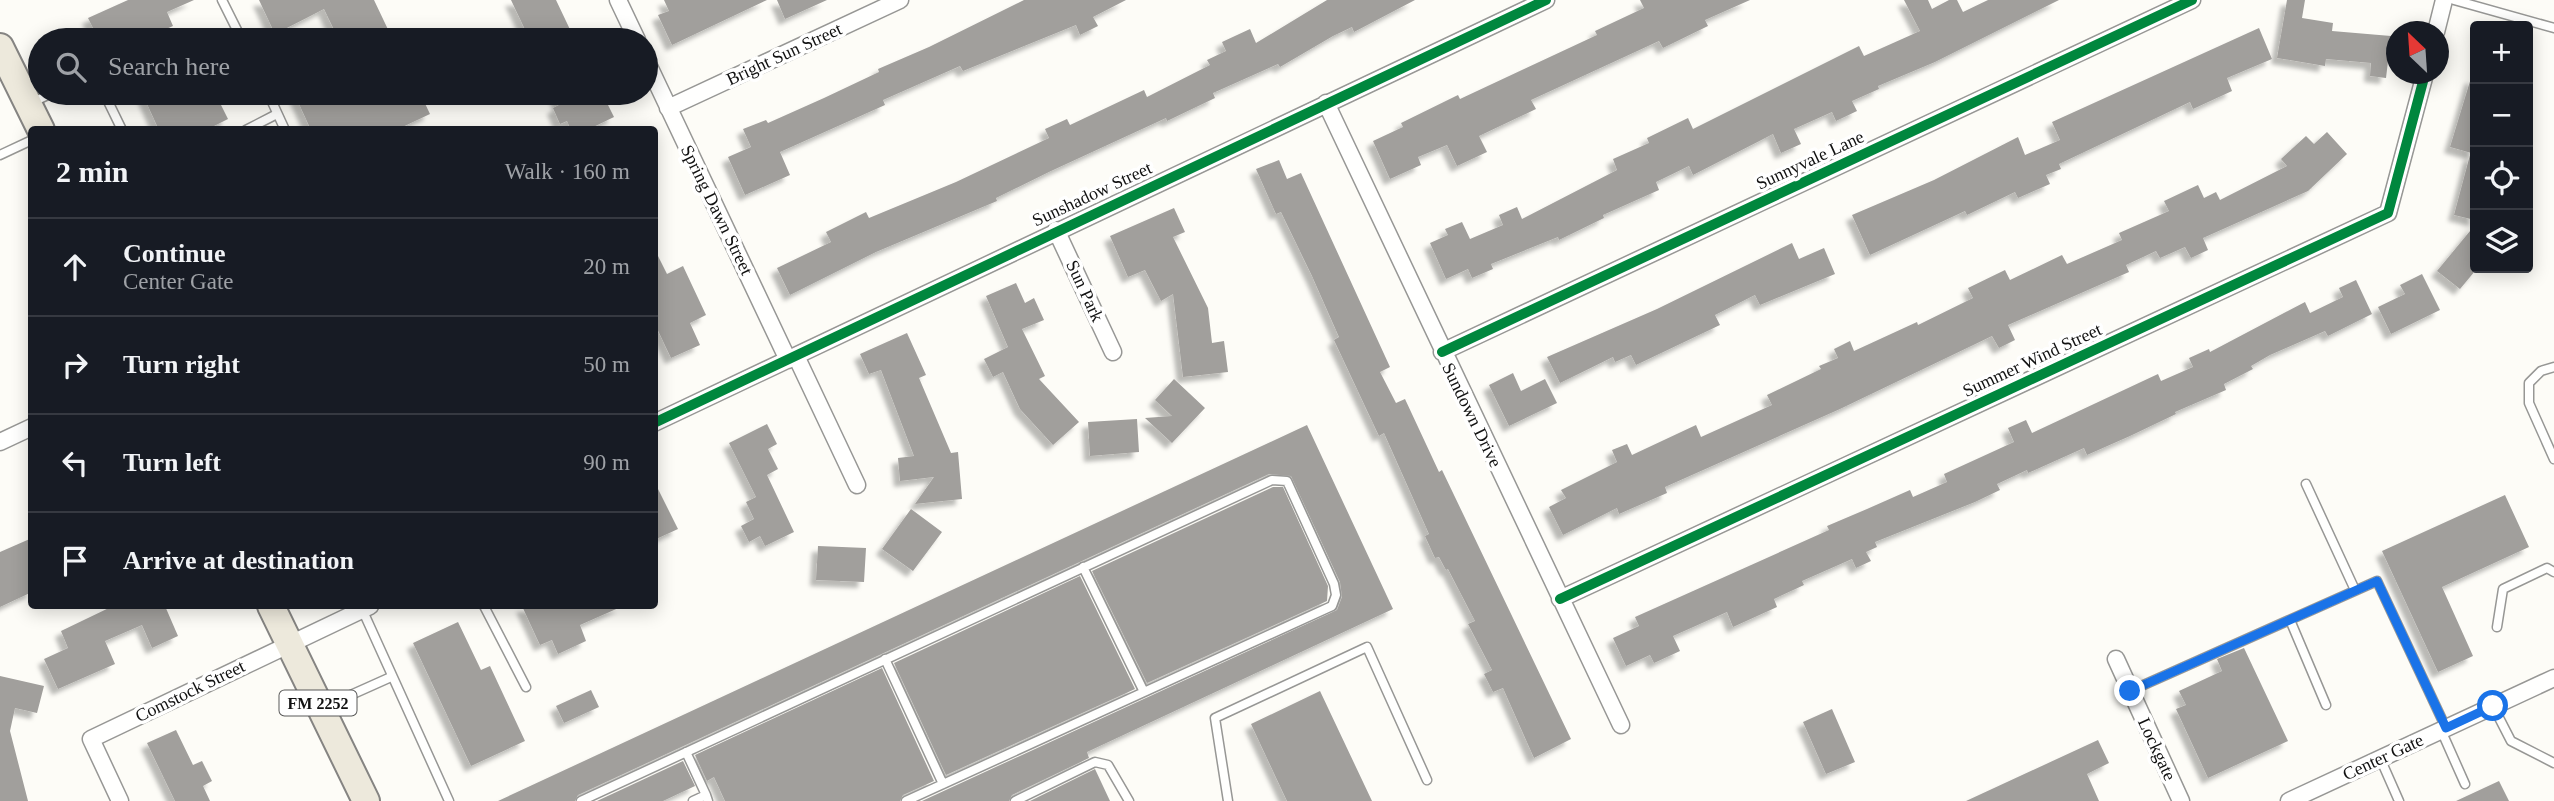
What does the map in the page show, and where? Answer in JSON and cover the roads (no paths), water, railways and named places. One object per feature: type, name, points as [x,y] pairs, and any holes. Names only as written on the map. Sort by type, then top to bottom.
[{"type":"main road","points":[[0,47],[28,104]]},
{"type":"main road","points":[[28,105],[39,126]]},
{"type":"main road","name":"FM 2252","points":[[272,609],[366,801]]},
{"type":"street","points":[[618,0],[631,28]]},
{"type":"street","name":"Bright Sun Street","points":[[668,108],[900,0]]},
{"type":"street","name":"Sunshadow Street","points":[[658,421],[1056,230],[1546,0]]},
{"type":"street","name":"Sunnyvale Lane","points":[[1442,352],[2192,0]]},
{"type":"street","points":[[2439,21],[2444,0]]},
{"type":"street","name":"Summer Wind Street","points":[[1560,599],[2388,213],[2422,84]]},
{"type":"street","name":"Spring Dawn Street","points":[[658,86],[857,485]]},
{"type":"street","name":"Sundown Drive","points":[[1326,103],[1621,725]]},
{"type":"street","name":"Sun Park","points":[[1056,230],[1113,352]]},
{"type":"street","points":[[0,442],[28,429]]},
{"type":"street","points":[[288,642],[364,609]]},
{"type":"street","name":"Comstock Street","points":[[120,801],[91,739],[288,642]]},
{"type":"street","name":"Lockgate","points":[[2116,659],[2181,801]]},
{"type":"street","name":"Center Gate","points":[[2289,801],[2554,678]]},
{"type":"lane","points":[[222,0],[236,28]]},
{"type":"lane","points":[[2454,0],[2554,29]]},
{"type":"lane","points":[[110,105],[120,126]]},
{"type":"lane","points":[[273,105],[283,126]]},
{"type":"lane","points":[[254,126],[277,114]]},
{"type":"lane","points":[[0,155],[28,142]]},
{"type":"lane","points":[[2554,367],[2540,371],[2529,383],[2529,403],[2554,459]]},
{"type":"lane","points":[[581,801],[1272,480],[1287,481],[1334,584],[1336,595],[1332,606],[906,801]]},
{"type":"lane","points":[[2306,484],[2355,590]]},
{"type":"lane","points":[[1083,567],[1144,692]]},
{"type":"lane","points":[[2497,627],[2503,589],[2547,568],[2554,572]]},
{"type":"lane","points":[[2130,691],[2377,581],[2444,729],[2465,784]]},
{"type":"lane","points":[[366,609],[391,677],[449,801]]},
{"type":"lane","points":[[486,609],[526,687]]},
{"type":"lane","points":[[2290,620],[2326,705]]},
{"type":"lane","points":[[1227,801],[1215,718],[1367,647],[1427,780]]},
{"type":"lane","points":[[885,659],[943,784]]},
{"type":"lane","points":[[321,709],[391,677]]},
{"type":"lane","points":[[2493,706],[2511,741],[2554,763]]},
{"type":"lane","points":[[686,752],[707,798],[693,801]]},
{"type":"lane","points":[[2380,758],[2399,801]]},
{"type":"lane","points":[[1015,801],[1095,762],[1108,765],[1129,801]]}]
